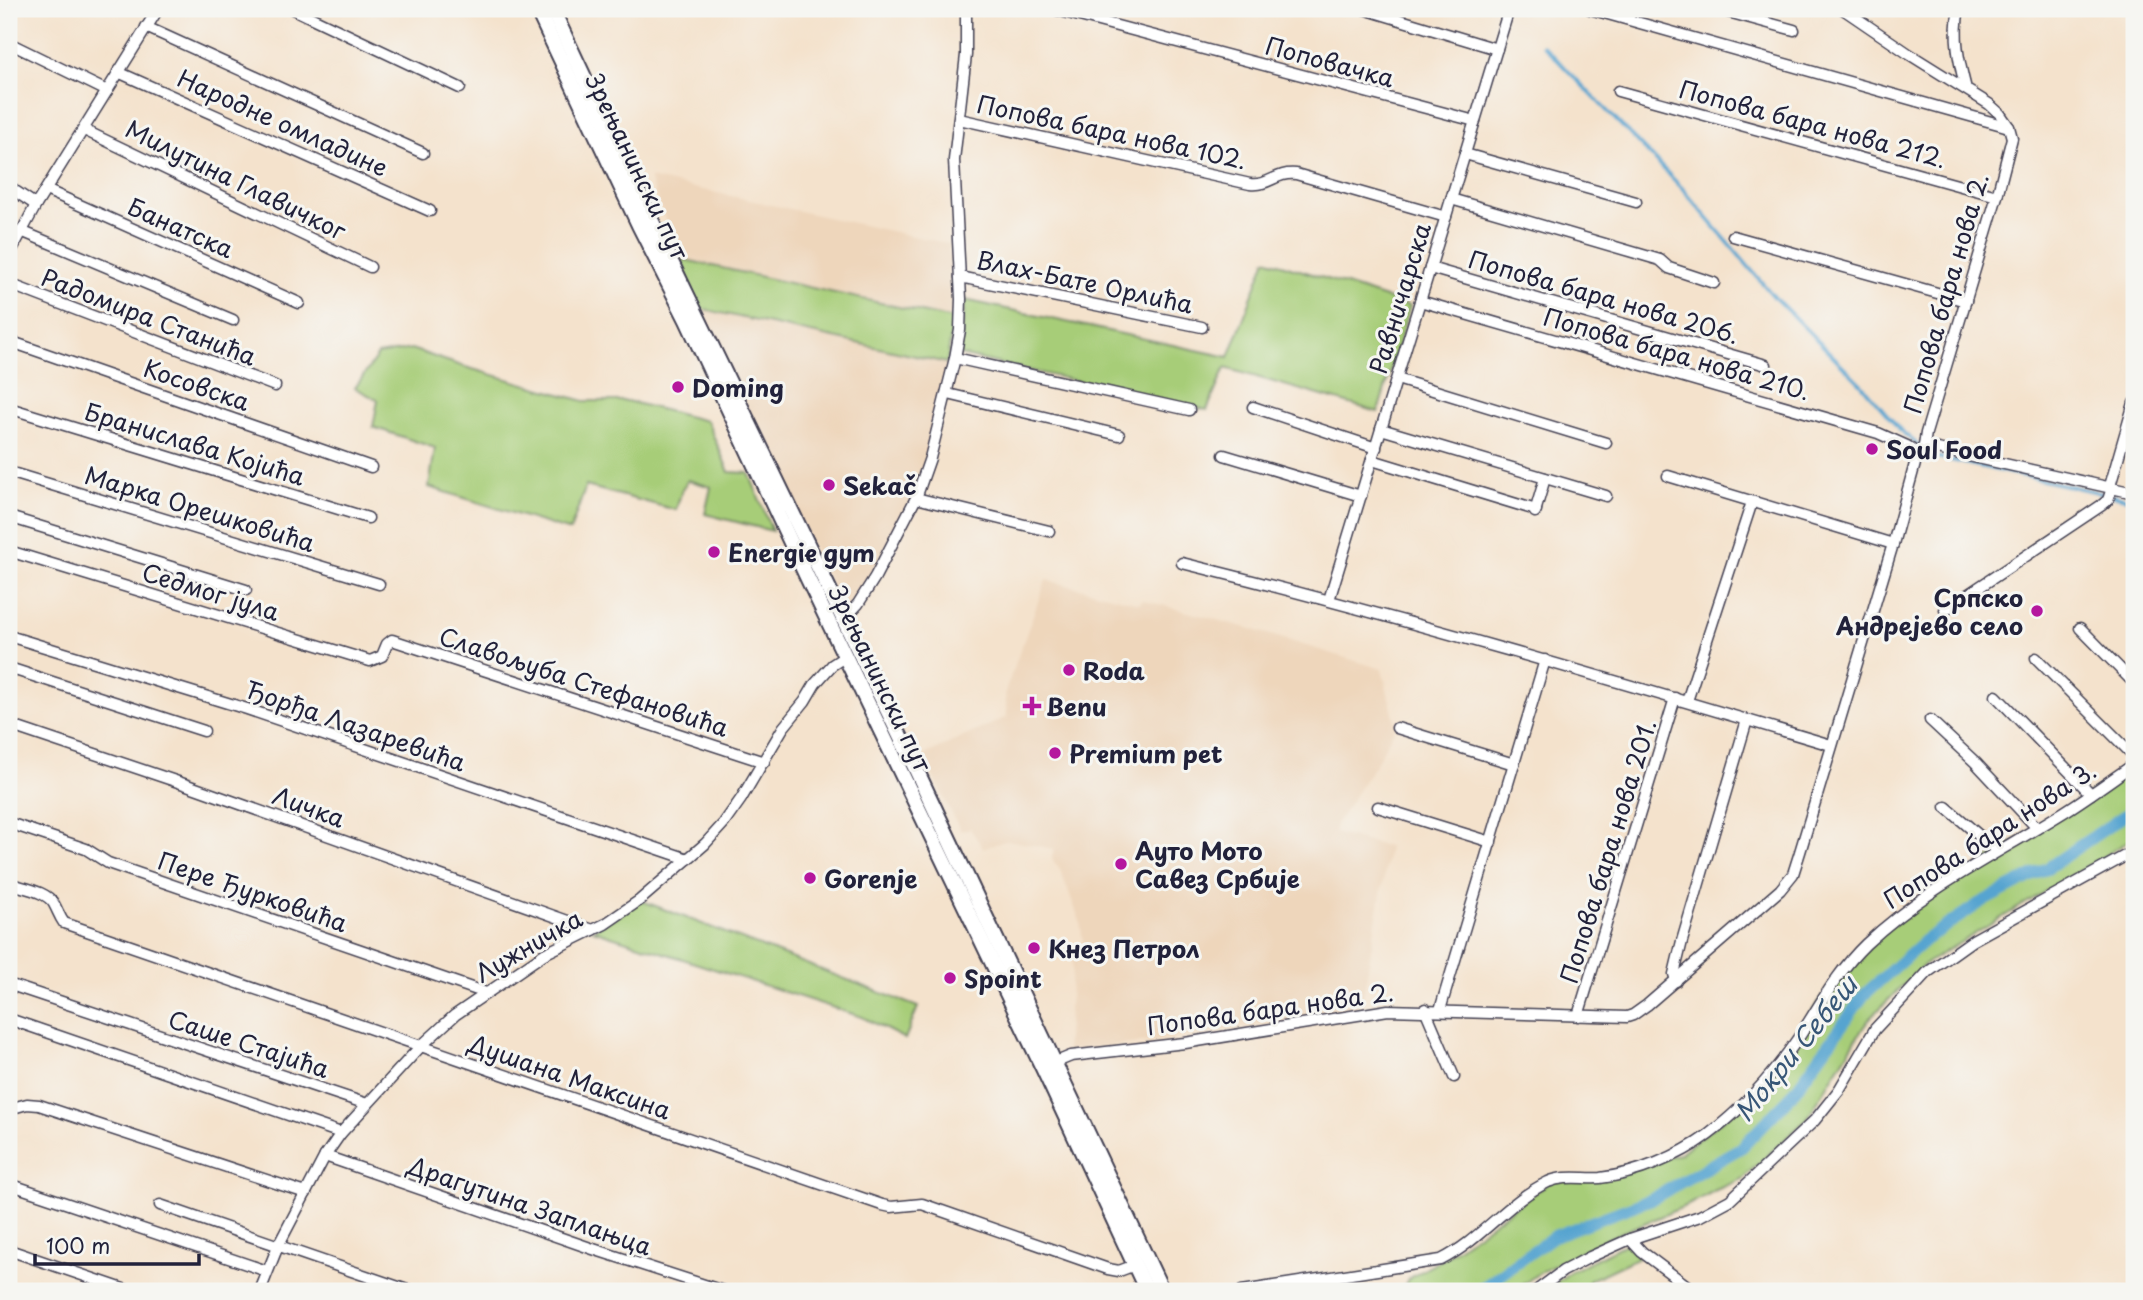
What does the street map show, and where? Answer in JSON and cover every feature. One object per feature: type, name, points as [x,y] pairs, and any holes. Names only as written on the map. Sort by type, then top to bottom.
[{"type":"main road","name":"Зрењанински пут","points":[[537,9],[846,656],[1161,1291]]},
{"type":"main road","name":"Зрењанински пут","points":[[554,10],[914,765],[1147,1291]]},
{"type":"street","points":[[9,255],[36,205],[158,9]]},
{"type":"street","points":[[293,9],[460,88]]},
{"type":"street","points":[[843,620],[858,604],[875,577],[916,498],[930,458],[956,358],[961,321],[954,160],[966,47],[966,9]]},
{"type":"street","name":"Поповачка","points":[[1053,9],[1475,121]]},
{"type":"street","points":[[1364,9],[1497,49]]},
{"type":"street","name":"Равничарска","points":[[1329,600],[1509,9]]},
{"type":"street","points":[[1590,9],[2009,127]]},
{"type":"street","points":[[1717,9],[1794,30]]},
{"type":"street","points":[[1843,9],[1989,104],[2009,127]]},
{"type":"street","points":[[1959,9],[1956,39],[1966,89]]},
{"type":"street","points":[[146,27],[422,153]]},
{"type":"street","points":[[9,43],[107,91]]},
{"type":"street","name":"Народне омладине","points":[[118,72],[430,211]]},
{"type":"street","name":"Попова бара нова 212.","points":[[1618,91],[1997,196]]},
{"type":"street","name":"Попова бара нова 102.","points":[[959,119],[1257,184],[1264,184],[1285,173],[1312,178],[1446,217]]},
{"type":"street","name":"Попова бара нова 2.","points":[[1048,1065],[1071,1055],[1185,1043],[1373,1012],[1425,1009],[1578,1016],[1633,1015],[1676,981],[1788,881],[1800,852],[1997,196],[2012,138],[2009,127]]},
{"type":"street","name":"Милутина Главичког","points":[[84,130],[370,267]]},
{"type":"street","points":[[1465,154],[1636,202]]},
{"type":"street","points":[[9,187],[36,205]]},
{"type":"street","name":"Банатска","points":[[46,190],[299,303]]},
{"type":"street","points":[[1451,199],[1660,260],[1669,268],[1714,283]]},
{"type":"street","points":[[21,231],[233,320]]},
{"type":"street","points":[[1733,236],[1966,301]]},
{"type":"street","name":"Попова бара нова 206.","points":[[1430,268],[1766,365]]},
{"type":"street","name":"Влах-Бате Орлића","points":[[960,276],[1202,327]]},
{"type":"street","name":"Радомира Станића","points":[[9,284],[275,387]]},
{"type":"street","name":"Попова бара нова 210.","points":[[1420,301],[1878,433],[1906,446],[2134,493]]},
{"type":"street","name":"Косовска","points":[[9,341],[371,467]]},
{"type":"street","points":[[956,358],[1189,410]]},
{"type":"street","points":[[1397,379],[1606,443]]},
{"type":"street","points":[[948,394],[1119,435]]},
{"type":"street","points":[[1945,610],[2108,500],[2134,403]]},
{"type":"street","points":[[1253,407],[1376,448]]},
{"type":"street","name":"Бранислава Којића","points":[[9,408],[368,518]]},
{"type":"street","points":[[1381,429],[1606,496]]},
{"type":"street","points":[[1224,455],[1361,496]]},
{"type":"street","points":[[1372,460],[1536,511],[1545,478]]},
{"type":"street","name":"Марка Орешковића","points":[[9,472],[379,584]]},
{"type":"street","points":[[1668,476],[1893,544]]},
{"type":"street","points":[[916,498],[1049,531]]},
{"type":"street","points":[[1687,701],[1752,502]]},
{"type":"street","points":[[9,517],[246,590]]},
{"type":"street","name":"Седмог јула","points":[[9,551],[370,661],[382,656],[387,644],[392,640]]},
{"type":"street","points":[[1182,564],[1329,600],[1545,660],[1831,745]]},
{"type":"street","points":[[2080,628],[2134,683]]},
{"type":"street","name":"Ђорђа Лазаревића","points":[[9,636],[247,709],[688,859]]},
{"type":"street","name":"Славољуба Стефановића","points":[[392,640],[764,761]]},
{"type":"street","name":"Лужничка","points":[[260,1291],[278,1246],[324,1156],[367,1104],[455,1014],[544,954],[613,919],[688,859],[724,823],[783,728],[824,673],[846,656]]},
{"type":"street","points":[[2036,658],[2134,756]]},
{"type":"street","points":[[1440,1010],[1545,660]]},
{"type":"street","points":[[9,668],[204,732]]},
{"type":"street","points":[[1996,696],[2091,794]]},
{"type":"street","name":"Попова бара нова 201.","points":[[1578,1016],[1675,698]]},
{"type":"street","points":[[1676,981],[1674,974],[1682,941],[1747,720]]},
{"type":"street","points":[[1930,720],[1975,762],[2037,828]]},
{"type":"street","name":"Личка","points":[[9,725],[593,930]]},
{"type":"street","points":[[1397,728],[1514,764]]},
{"type":"street","name":"Попова бара нова 3.","points":[[1242,1291],[1441,1260],[1463,1247],[1533,1190],[1551,1181],[1561,1178],[1604,1177],[1679,1154],[1731,1117],[1754,1095],[1793,1046],[1836,977],[1864,946],[1907,910],[2134,764]]},
{"type":"street","points":[[1378,807],[1491,842]]},
{"type":"street","points":[[1946,807],[1997,851]]},
{"type":"street","name":"Пере Ђурковића","points":[[9,823],[86,849],[108,863],[486,993]]},
{"type":"street","points":[[1536,1291],[1569,1268],[1630,1239],[1700,1216],[1730,1200],[1808,1128],[1839,1090],[1875,1029],[1928,972],[1973,940],[2134,851]]},
{"type":"street","name":"Душана Максина","points":[[9,883],[48,896],[64,923],[888,1207],[922,1204],[1108,1269],[1123,1270],[1135,1265]]},
{"type":"street","name":"Саше Стајића","points":[[14,986],[367,1104]]},
{"type":"street","points":[[1425,1009],[1454,1077]]},
{"type":"street","points":[[9,1019],[341,1133]]},
{"type":"street","points":[[9,1109],[27,1104],[40,1105],[306,1193]]},
{"type":"street","name":"Драгутина Заплањца","points":[[324,1156],[723,1291]]},
{"type":"street","points":[[9,1184],[267,1271]]},
{"type":"street","points":[[160,1205],[410,1291]]},
{"type":"street","points":[[1630,1239],[1642,1252],[1694,1291]]},
{"type":"street","points":[[9,1250],[129,1291]]},
{"type":"shaded area","points":[[649,178],[949,244],[953,319],[681,259]]},
{"type":"shaded area","points":[[698,308],[947,363],[933,439],[913,495],[856,603],[843,609]]},
{"type":"shaded area","points":[[1046,580],[1139,603],[1143,600],[1382,669],[1396,726],[1376,763],[1336,824],[1334,833],[1389,847],[1361,1008],[1174,1039],[1066,1051],[1073,957],[1083,942],[1080,921],[1060,870],[1052,859],[1054,849],[1008,840],[983,848],[970,828],[961,831],[922,756],[1007,717],[1005,692]]},
{"type":"green space","points":[[681,259],[953,319],[947,363],[698,308]]},
{"type":"green space","points":[[1266,259],[1410,306],[1378,412],[1225,368],[1207,410],[960,355],[965,300],[1229,357]]},
{"type":"green space","points":[[411,349],[584,401],[627,401],[707,421],[729,472],[749,473],[772,531],[705,514],[711,487],[688,480],[676,510],[586,486],[570,531],[429,487],[435,448],[373,427],[378,400],[355,388],[378,355]]},
{"type":"green space","points":[[2134,764],[2134,838],[1925,964],[1868,1020],[1806,1120],[1742,1179],[1579,1252],[1536,1275],[1514,1291],[1402,1291],[1408,1279],[1441,1260],[1551,1181],[1588,1178],[1679,1154],[1754,1095],[1836,977],[1885,926]]},
{"type":"green space","points":[[640,900],[918,1007],[905,1039],[862,1017],[593,930]]},
{"type":"green space","points":[[1625,1244],[1639,1257],[1590,1280],[1585,1291],[1551,1291],[1552,1286],[1571,1271]]},
{"type":"waterway","points":[[1543,45],[1682,188],[1775,298],[1861,384],[1901,431],[1928,453],[1936,457],[2134,500]]},
{"type":"waterway","name":"Мокри Себеш","points":[[1478,1291],[1554,1236],[1652,1199],[1742,1147],[1792,1095],[1864,995],[1925,940],[1980,903],[2049,867],[2134,809]]},
{"type":"place","name":"Doming","points":[[678,387]]},
{"type":"place","name":"Soul Food","points":[[1872,449]]},
{"type":"place","name":"Sekač","points":[[829,485]]},
{"type":"place","name":"Energie gym","points":[[714,552]]},
{"type":"place","name":"Српско Андрејево село","points":[[2037,611]]},
{"type":"place","name":"Roda","points":[[1069,670]]},
{"type":"place","name":"Benu","points":[[1032,706]]},
{"type":"place","name":"Premium pet","points":[[1055,753]]},
{"type":"place","name":"Ауто Мото Савез Србије","points":[[1121,864]]},
{"type":"place","name":"Gorenje","points":[[810,878]]},
{"type":"place","name":"Кнез Петрол","points":[[1034,948]]},
{"type":"place","name":"Spoint","points":[[950,978]]}]
